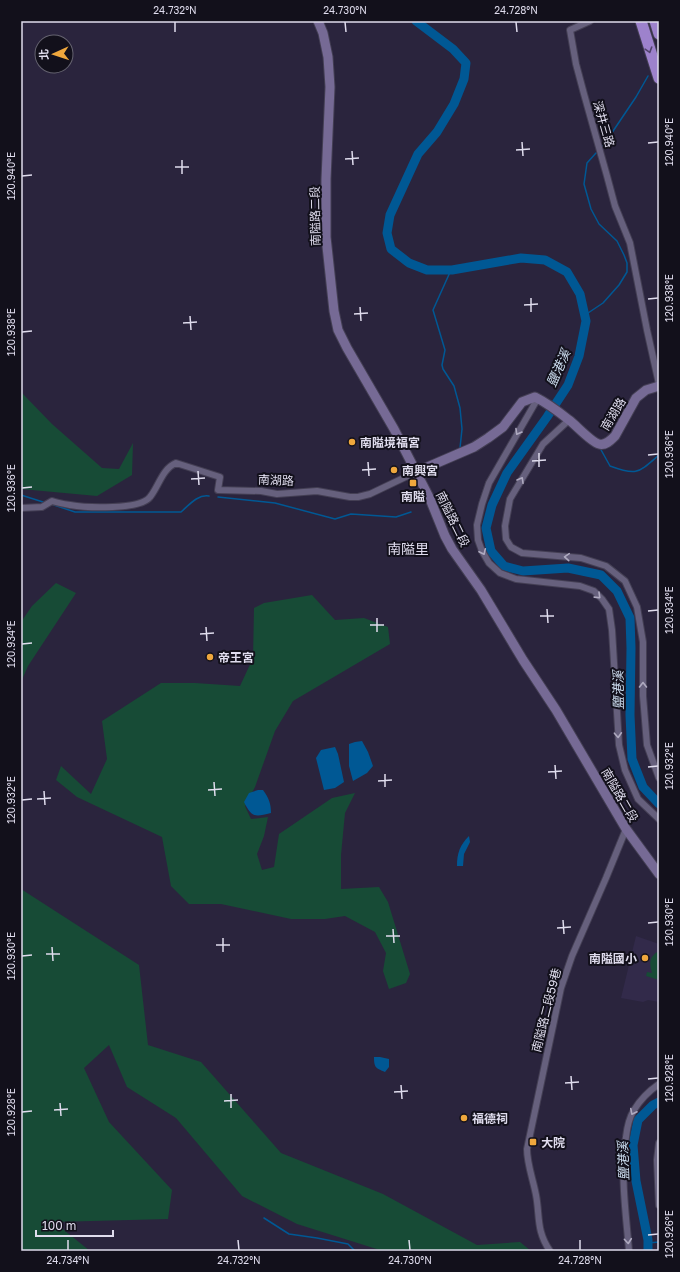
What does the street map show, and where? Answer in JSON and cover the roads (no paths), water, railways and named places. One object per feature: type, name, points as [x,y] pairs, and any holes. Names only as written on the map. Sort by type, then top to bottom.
[{"type":"highway","points":[[641,21],[659,78]]},
{"type":"highway","points":[[655,21],[659,34]]},
{"type":"street","name":"南隘路二段","points":[[318,21],[323,33],[328,57],[330,87],[326,179],[326,237],[334,311],[338,330],[394,429],[430,499],[452,549],[481,590],[523,660],[560,717],[626,829],[659,874]]},
{"type":"street","name":"深井三路","points":[[590,21],[570,30],[584,94],[614,206],[630,243],[646,330],[659,385]]},
{"type":"street","name":"南湖路","points":[[569,420],[593,441],[599,444],[605,444],[614,436],[636,398],[646,390],[659,385]]},
{"type":"street","name":"南湖路","points":[[21,508],[42,507],[52,501],[71,506],[88,507],[124,507],[134,505],[146,501],[151,496],[170,466],[176,463],[220,477],[218,490],[261,491],[277,494],[318,492],[350,497],[370,494],[474,446],[503,427],[522,402],[535,397],[538,398]]},
{"type":"street","points":[[659,778],[647,745],[643,696],[643,642],[638,607],[625,581],[606,566],[581,558],[522,553],[511,547],[506,539],[505,526],[510,499],[543,444],[569,420],[538,398],[489,483],[477,525],[480,546],[489,563],[500,573],[516,579],[580,586],[594,591],[609,609],[612,630],[619,745],[625,770],[638,799],[659,819]]},
{"type":"street","name":"南隘路二段59巷","points":[[550,1251],[542,1238],[540,1231],[536,1197],[527,1158],[527,1149],[554,1016],[566,972],[626,829]]},
{"type":"street","points":[[629,1251],[623,1167],[624,1147],[628,1125],[633,1111],[641,1100],[659,1084]]},
{"type":"street","points":[[659,1143],[657,1160],[659,1204]]},
{"type":"water","points":[[362,741],[373,766],[367,773],[353,781],[349,766],[349,744]]},
{"type":"water","points":[[335,747],[344,782],[335,788],[324,790],[316,758],[321,750]]},
{"type":"water","points":[[263,790],[267,796],[271,813],[254,815],[249,811],[244,802],[249,793]]},
{"type":"water","points":[[469,836],[470,842],[464,854],[463,866],[457,866],[460,850],[463,843]]},
{"type":"water","points":[[374,1057],[389,1059],[389,1067],[385,1072],[376,1067]]},
{"type":"waterway","name":"鹽港溪","points":[[416,21],[453,49],[466,63],[464,79],[454,104],[437,132],[418,154],[390,215],[387,233],[391,249],[409,263],[427,270],[452,270],[521,258],[545,260],[567,272],[580,294],[586,321],[579,356],[568,385],[507,473],[492,505],[486,528],[491,551],[504,566],[523,571],[568,568],[601,575],[617,591],[630,618],[630,715],[632,759],[643,787],[659,804]]},
{"type":"waterway","points":[[603,146],[636,97],[648,76]]},
{"type":"waterway","points":[[585,315],[603,303],[619,285],[627,272],[627,263],[624,255],[617,241],[599,224],[591,209],[584,184],[587,163],[596,153]]},
{"type":"waterway","points":[[451,270],[433,310],[445,350],[442,365],[443,369],[454,386],[460,408],[462,429],[460,448]]},
{"type":"waterway","points":[[551,412],[559,417]]},
{"type":"waterway","points":[[600,448],[610,466],[632,472],[646,466],[659,455]]},
{"type":"waterway","points":[[21,495],[43,502]]},
{"type":"waterway","points":[[54,505],[75,512],[181,512],[197,498],[209,496]]},
{"type":"waterway","points":[[218,497],[275,503],[335,519],[351,514],[396,517],[411,512]]},
{"type":"waterway","name":"鹽港溪","points":[[648,1251],[648,1240],[636,1181],[633,1145],[638,1120],[653,1105],[659,1102]]},
{"type":"waterway","points":[[264,1218],[289,1234],[348,1244],[355,1251]]},
{"type":"waterway","points":[[648,1243],[659,1242]]},
{"type":"place","name":"南隘境福宮","points":[[352,442]]},
{"type":"place","name":"南興宮","points":[[394,470]]},
{"type":"place","name":"南隘","points":[[413,483]]},
{"type":"place","name":"帝王宮","points":[[210,657]]},
{"type":"place","name":"南隘國小","points":[[645,958]]},
{"type":"place","name":"福德祠","points":[[464,1118]]},
{"type":"place","name":"大院","points":[[533,1142]]},
{"type":"district","name":"南隘里","points":[[408,548]]}]
